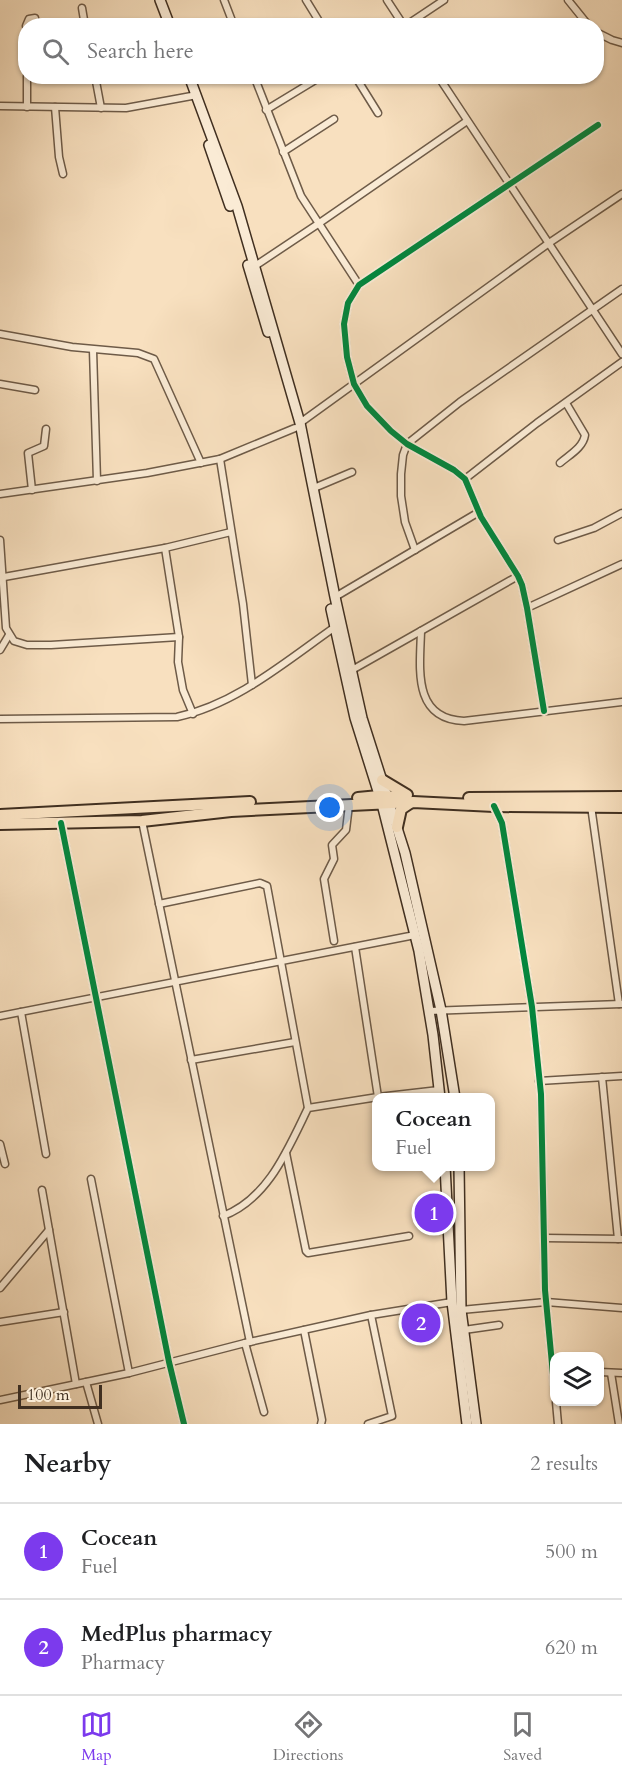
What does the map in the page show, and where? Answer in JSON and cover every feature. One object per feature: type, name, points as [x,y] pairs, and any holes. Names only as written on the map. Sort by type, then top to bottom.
[{"type":"main road","points":[[153,0],[160,18]]},
{"type":"main road","points":[[159,0],[167,18]]},
{"type":"main road","points":[[188,84],[227,174],[255,266],[314,488],[362,718],[382,780],[384,800],[415,935],[429,1011],[439,1093]]},
{"type":"main road","points":[[191,84],[298,426],[335,627],[355,718],[405,853],[441,1010],[454,1093]]},
{"type":"main road","points":[[382,780],[413,800],[494,806],[591,803],[622,797]]},
{"type":"main road","points":[[0,815],[40,818],[61,823],[142,821],[222,811],[384,800]]},
{"type":"main road","points":[[0,824],[40,818],[384,800],[591,803],[622,807]]},
{"type":"main road","points":[[397,827],[401,809],[413,800]]},
{"type":"main road","points":[[445,1171],[452,1302],[467,1424]]},
{"type":"main road","points":[[459,1171],[461,1310],[476,1424]]},
{"type":"main road","points":[[448,1237],[460,1236]]},
{"type":"street","points":[[224,0],[231,18]]},
{"type":"street","points":[[306,0],[317,18]]},
{"type":"street","points":[[387,0],[399,18]]},
{"type":"street","points":[[416,18],[444,0]]},
{"type":"street","points":[[568,0],[583,18]]},
{"type":"street","points":[[82,8],[84,18]]},
{"type":"street","points":[[604,36],[622,43]]},
{"type":"street","points":[[27,84],[27,107]]},
{"type":"street","points":[[96,84],[101,108]]},
{"type":"street","points":[[257,84],[301,196],[359,285]]},
{"type":"street","points":[[266,110],[309,84]]},
{"type":"street","points":[[360,84],[378,114]]},
{"type":"street","points":[[443,84],[622,354]]},
{"type":"street","points":[[0,106],[126,108],[194,96]]},
{"type":"street","points":[[55,107],[59,157],[63,174]]},
{"type":"street","points":[[283,152],[334,119]]},
{"type":"street","points":[[255,266],[467,121]]},
{"type":"street","points":[[544,711],[527,608],[518,576],[479,512],[465,479],[454,470],[407,444],[367,406],[354,384],[347,357],[344,324],[348,303],[359,285],[598,125]]},
{"type":"street","points":[[0,494],[220,459],[298,426],[549,243],[622,194]]},
{"type":"street","points":[[415,550],[405,522],[401,496],[400,474],[407,444],[460,402],[622,289]]},
{"type":"street","points":[[0,334],[93,350],[138,353],[154,359],[201,463]]},
{"type":"street","points":[[93,350],[97,480]]},
{"type":"street","points":[[465,479],[622,362]]},
{"type":"street","points":[[0,384],[35,390]]},
{"type":"street","points":[[560,463],[579,447],[585,435],[566,402]]},
{"type":"street","points":[[32,490],[28,453],[44,446],[46,429]]},
{"type":"street","points":[[220,459],[243,604],[252,685]]},
{"type":"street","points":[[314,488],[352,472]]},
{"type":"street","points":[[335,597],[479,512]]},
{"type":"street","points":[[558,540],[594,528],[622,513]]},
{"type":"street","points":[[4,577],[165,548],[231,532]]},
{"type":"street","points":[[0,540],[6,628],[14,641],[35,645],[179,637]]},
{"type":"street","points":[[165,548],[179,637],[179,672],[183,690],[194,714]]},
{"type":"street","points":[[527,608],[622,564]]},
{"type":"street","points":[[352,670],[518,576]]},
{"type":"street","points":[[0,719],[177,717],[194,714],[243,691],[335,627]]},
{"type":"street","points":[[421,631],[422,691],[428,703],[440,716],[450,720],[464,721],[622,702]]},
{"type":"street","points":[[0,650],[9,635]]},
{"type":"street","points":[[429,1011],[620,1004],[591,803]]},
{"type":"street","points":[[334,940],[324,879],[334,859],[332,844],[346,830],[350,804]]},
{"type":"street","points":[[494,806],[502,823],[531,1007],[539,1081],[546,1302],[552,1352]]},
{"type":"street","points":[[142,821],[247,1343],[264,1412]]},
{"type":"street","points":[[61,823],[169,1362],[184,1424]]},
{"type":"street","points":[[159,904],[263,883],[267,886],[308,1108],[286,1153],[247,1204],[223,1216]]},
{"type":"street","points":[[0,1016],[415,935]]},
{"type":"street","points":[[355,948],[377,1093]]},
{"type":"street","points":[[21,1012],[46,1154]]},
{"type":"street","points":[[191,1060],[296,1042]]},
{"type":"street","points":[[539,1081],[622,1076]]},
{"type":"street","points":[[544,1238],[620,1239],[602,1077]]},
{"type":"street","points":[[308,1108],[372,1098]]},
{"type":"street","points":[[0,1144],[5,1164]]},
{"type":"street","points":[[286,1153],[308,1253],[409,1236]]},
{"type":"street","points":[[91,1179],[129,1373]]},
{"type":"street","points":[[42,1190],[76,1384]]},
{"type":"street","points":[[0,1288],[49,1230]]},
{"type":"street","points":[[0,1400],[129,1373],[371,1315],[452,1302]]},
{"type":"street","points":[[461,1310],[546,1302],[622,1308]]},
{"type":"street","points":[[0,1322],[64,1312]]},
{"type":"street","points":[[368,1424],[392,1416],[371,1315]]},
{"type":"street","points":[[464,1330],[499,1324]]},
{"type":"street","points":[[304,1330],[321,1424]]},
{"type":"street","points":[[604,1372],[622,1373]]},
{"type":"street","points":[[611,1373],[619,1424]]},
{"type":"street","points":[[86,1382],[98,1424]]},
{"type":"street","points":[[556,1406],[558,1424]]},
{"type":"cycle path","points":[[544,711],[527,608],[518,576],[481,517],[465,479],[454,470],[407,444],[367,406],[354,384],[347,357],[344,324],[348,303],[359,285],[598,125]]},
{"type":"cycle path","points":[[494,806],[502,823],[532,1007],[541,1094],[545,1290],[551,1352]]},
{"type":"cycle path","points":[[61,823],[169,1362],[184,1424]]},
{"type":"place","name":"Cocean","points":[[434,1213]]},
{"type":"place","name":"MedPlus pharmacy","points":[[421,1323]]}]
